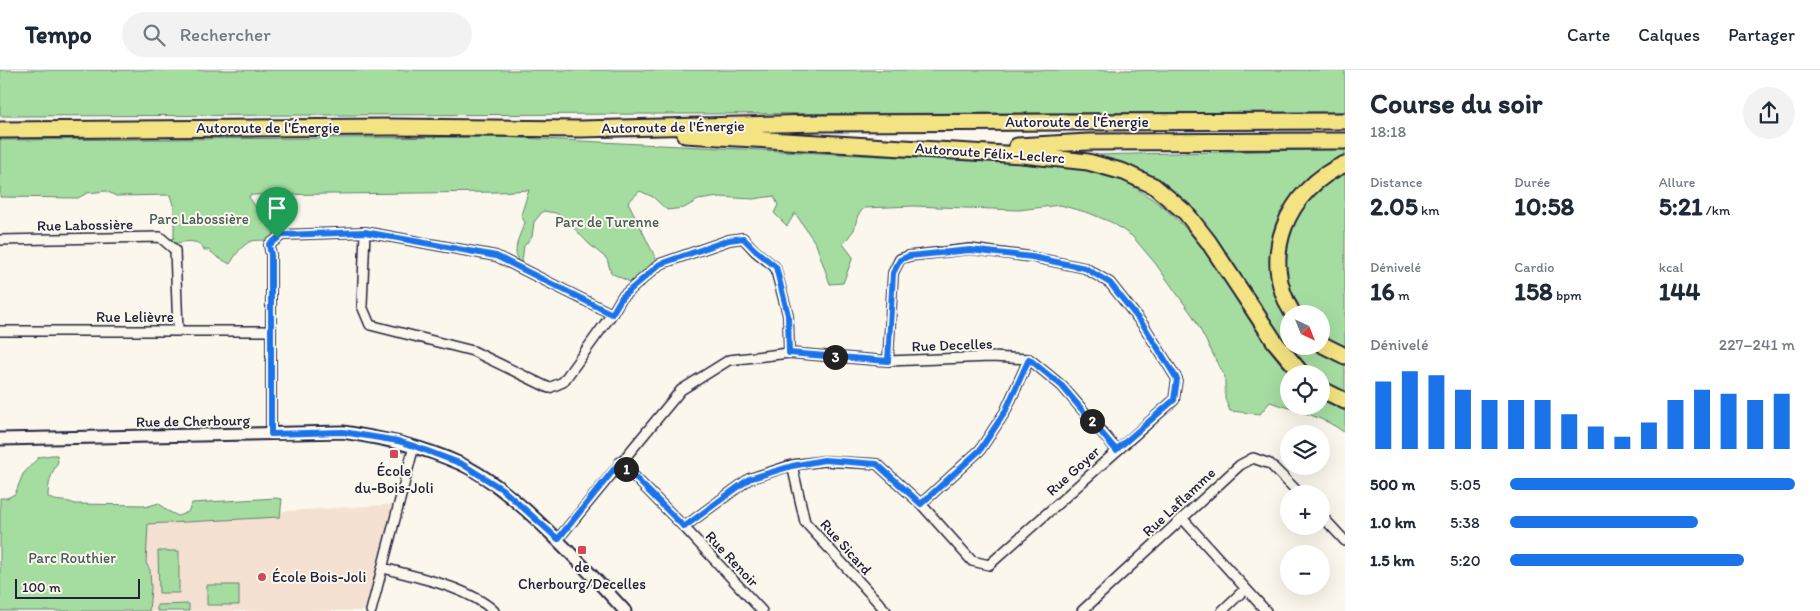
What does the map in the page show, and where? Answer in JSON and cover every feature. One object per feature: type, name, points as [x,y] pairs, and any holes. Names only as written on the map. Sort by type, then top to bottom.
[{"type":"highway","name":"Autoroute de l'Énergie","points":[[0,130],[402,127],[581,129],[817,123],[1345,121]]},
{"type":"highway","name":"Autoroute Félix-Leclerc","points":[[581,129],[958,150],[1088,162],[1124,172],[1154,186],[1178,206],[1193,222],[1275,342],[1294,365]]},
{"type":"highway","points":[[958,150],[1088,142],[1345,141]]},
{"type":"highway","points":[[1289,305],[1283,292],[1279,271],[1279,250],[1282,234],[1290,212],[1303,193],[1320,177],[1345,164]]},
{"type":"highway","points":[[1330,348],[1345,356]]},
{"type":"highway","points":[[1330,394],[1345,402]]},
{"type":"street","points":[[271,434],[271,255],[269,245],[282,235],[365,232],[496,256],[612,314]]},
{"type":"street","points":[[365,232],[362,306],[370,325],[473,351],[549,388],[563,382],[622,297],[660,264],[729,240],[743,238],[776,267],[788,315],[789,353]]},
{"type":"street","name":"Rue Labossière","points":[[0,240],[160,237],[175,250],[178,331]]},
{"type":"street","name":"Rue Goyer","points":[[684,527],[749,479],[792,466],[824,460],[877,464],[921,504],[972,561],[989,565],[1174,400],[1177,379],[1144,326],[1110,283],[1085,268],[1032,257],[970,250],[909,256],[900,260],[893,273],[888,361]]},
{"type":"street","name":"Rue Lelièvre","points":[[0,331],[271,331]]},
{"type":"street","name":"Rue Decelles","points":[[558,539],[681,390],[729,360],[789,353],[888,361],[991,357],[1029,359]]},
{"type":"street","points":[[921,504],[980,450],[1005,412],[1029,359],[1062,386],[1116,450]]},
{"type":"street","name":"Rue de Cherbourg","points":[[0,439],[343,432],[398,441],[462,464],[502,489],[558,539],[625,611]]},
{"type":"street","points":[[371,611],[414,446]]},
{"type":"street","name":"Rue Laflamme","points":[[1082,611],[1240,464],[1253,458],[1270,464],[1291,485]]},
{"type":"street","name":"Rue Renoir","points":[[620,462],[762,611]]},
{"type":"street","name":"Rue Sicard","points":[[792,466],[805,522],[886,611]]},
{"type":"street","points":[[1182,518],[1266,611]]},
{"type":"street","points":[[1330,525],[1345,541]]},
{"type":"street","points":[[383,568],[459,590],[484,602],[494,611]]},
{"type":"street","points":[[1222,611],[1246,589]]},
{"type":"shaded area","name":"École Bois-Joli","points":[[400,504],[371,611],[143,611],[144,520]]},
{"type":"green space","points":[[0,70],[1345,70],[1345,112],[0,116]]},
{"type":"green space","points":[[501,137],[1038,164],[1103,174],[1132,185],[1167,210],[1188,231],[1206,254],[1254,328],[1282,365],[1280,365],[1280,405],[1270,402],[1260,414],[1230,411],[1225,399],[1225,377],[1193,316],[1155,263],[1133,237],[1113,223],[1089,213],[1060,205],[1019,210],[913,206],[864,208],[858,215],[854,230],[843,244],[853,257],[843,283],[830,284],[816,244],[795,213],[787,226],[774,213],[778,205],[774,196],[753,199],[719,197],[698,200],[684,208],[667,210],[653,197],[640,191],[628,202],[659,265],[639,283],[634,279],[630,282],[611,273],[607,259],[556,213],[543,211],[534,222],[532,237],[524,246],[522,261],[519,263],[516,248],[525,223],[521,215],[529,190],[250,195],[249,197],[277,238],[255,240],[248,243],[239,251],[230,264],[209,250],[204,250],[198,243],[189,242],[169,245],[165,241],[174,238],[174,208],[170,195],[116,196],[106,191],[87,193],[78,198],[0,197],[0,140]]},
{"type":"green space","points":[[1345,149],[1345,158],[1277,235],[1287,305],[1280,305],[1280,338],[1209,230],[1184,200],[1155,180],[1121,163],[1094,158],[1094,155]]},
{"type":"green space","points":[[1345,174],[1345,351],[1337,348],[1330,342],[1330,305],[1299,305],[1285,277],[1290,227],[1305,202],[1337,177]]},
{"type":"green space","points":[[1292,355],[1327,355],[1345,363],[1345,394],[1330,386],[1330,365],[1303,365]]},
{"type":"green space","points":[[1330,404],[1345,411],[1345,433],[1337,427],[1310,415],[1330,415]]},
{"type":"green space","name":"Parc Routhier","points":[[57,455],[58,462],[50,479],[48,497],[55,500],[75,504],[144,505],[145,507],[159,503],[166,510],[178,516],[188,512],[192,503],[276,498],[282,499],[280,517],[148,524],[146,563],[150,570],[149,611],[0,611],[0,498],[7,498],[15,494],[23,474],[39,457]]},
{"type":"green space","points":[[158,551],[179,551],[179,593],[159,593]]},
{"type":"green space","points":[[207,585],[239,585],[239,605],[207,605]]},
{"type":"green space","points":[[189,604],[189,611],[157,611],[157,605]]},
{"type":"place","name":"École du-Bois-Joli","points":[[394,454]]},
{"type":"place","name":"de Cherbourg/Decelles","points":[[582,550]]},
{"type":"place","name":"École Bois-Joli","points":[[262,577]]},
{"type":"route","points":[[365,232],[496,256],[612,314],[622,297],[660,264],[729,240],[743,238],[776,267],[788,315],[789,353],[888,361],[893,273],[900,260],[909,256],[970,250],[1032,257],[1085,268],[1110,283],[1144,326],[1177,379],[1174,400],[1116,450],[1062,386],[1029,359],[1005,412],[980,450],[921,504],[877,464],[824,460],[792,466],[749,479],[684,527],[620,462],[558,539],[502,489],[462,464],[414,446],[398,441],[343,432],[271,434],[271,255],[269,245],[277,238],[282,235],[365,232]]},
{"type":"park label","name":"Parc Labossière","points":[[199,219]]},
{"type":"park label","name":"Parc de Turenne","points":[[607,222]]}]
